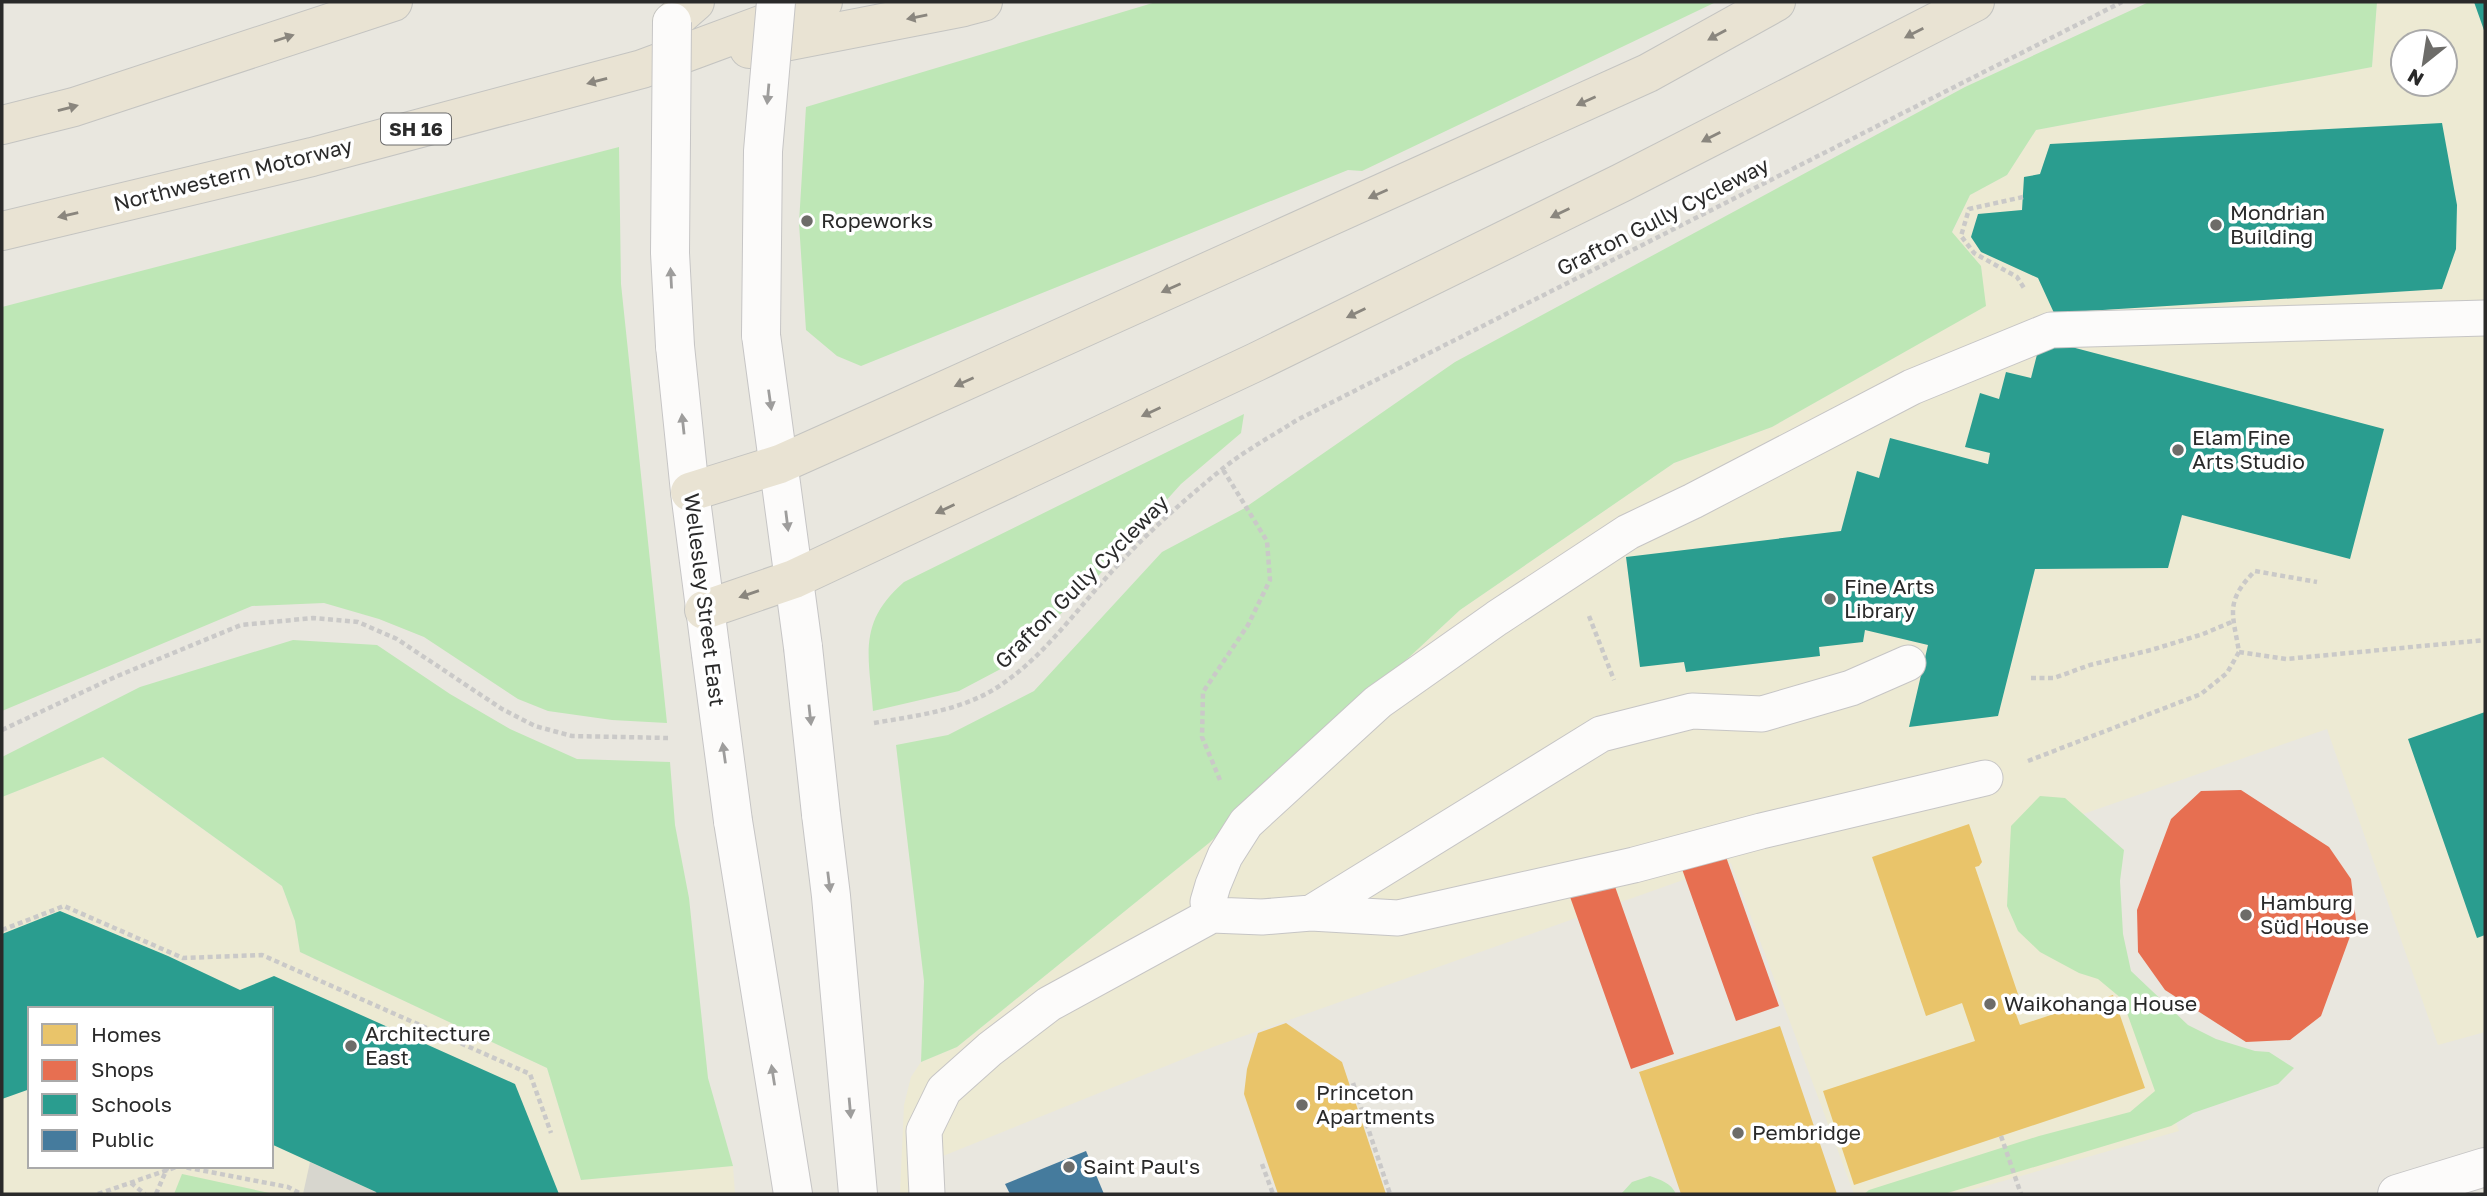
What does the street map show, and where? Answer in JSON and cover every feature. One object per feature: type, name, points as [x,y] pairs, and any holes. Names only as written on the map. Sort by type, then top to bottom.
[{"type":"highway","points":[[2,125],[74,107],[393,2]]},
{"type":"highway","name":"Northwestern Motorway","points":[[2,231],[313,157],[642,69],[823,2]]},
{"type":"highway","points":[[642,69],[964,8],[983,2]]},
{"type":"highway","points":[[690,492],[780,464],[1648,73],[1776,2]]},
{"type":"highway","points":[[704,610],[794,579],[1268,356],[1633,177],[1975,2]]},
{"type":"main road","points":[[776,2],[763,151],[761,335],[803,647],[831,896],[858,1194]]},
{"type":"main road","name":"Wellesley Street East","points":[[681,8],[670,253],[675,346],[704,610],[733,821],[793,1194]]},
{"type":"main road","points":[[2407,1193],[2485,1167]]},
{"type":"lane","points":[[1212,915],[1208,902],[1213,885],[1225,856],[1246,823],[1378,702],[1628,532],[1912,387],[2051,330],[2485,318]]},
{"type":"lane","points":[[1311,913],[1601,734],[1692,711],[1762,714],[1851,688],[1908,663]]},
{"type":"lane","points":[[927,1194],[924,1132],[944,1090],[989,1049],[1049,1004],[1212,915],[1262,917],[1311,913],[1398,918],[1634,865],[1762,831],[1985,778]]},
{"type":"path","name":"Grafton Gully Cycleway","points":[[874,723],[963,705],[1005,682],[1044,648],[1163,519],[1222,468],[1297,421],[2122,2]]},
{"type":"path","points":[[2023,197],[1969,209],[1961,236],[1974,253],[2017,277],[2051,330]]},
{"type":"path","points":[[1221,782],[1202,737],[1203,692],[1248,625],[1270,580],[1267,541],[1222,468]]},
{"type":"path","points":[[1570,569],[1632,726]]},
{"type":"path","points":[[2031,760],[2201,694],[2227,673],[2239,652],[2231,612],[2237,594],[2255,571],[2317,582]]},
{"type":"path","points":[[2,730],[115,677],[241,625],[313,618],[358,622],[397,639],[502,709],[535,726],[572,736],[668,738]]},
{"type":"path","points":[[2031,678],[2053,678],[2203,634],[2234,621]]},
{"type":"path","points":[[2239,652],[2286,659],[2485,640]]},
{"type":"path","points":[[2,930],[64,906],[183,958],[262,954],[530,1074],[551,1133]]},
{"type":"path","points":[[1353,1083],[1390,1194]]},
{"type":"path","points":[[2001,1136],[2021,1194]]},
{"type":"path","points":[[1262,1164],[1273,1194]]},
{"type":"path","points":[[156,1194],[167,1168]]},
{"type":"path","points":[[98,1194],[172,1168]]},
{"type":"path","points":[[188,1168],[288,1187],[301,1194]]},
{"type":"path","points":[[131,1182],[145,1194]]},
{"type":"shaded area","points":[[2377,2],[2485,2],[2485,1032],[2438,1045],[2327,729],[2069,819],[2179,1131],[1957,1194],[1854,1194],[1731,863],[1213,1047],[943,1156],[945,1194],[900,1194],[904,1105],[911,1077],[921,1062],[957,1047],[1209,843],[1460,610],[1674,463],[1772,427],[1985,306],[1981,266],[1952,233],[1970,195],[2007,175],[2036,130],[2372,67]]},
{"type":"shaded area","points":[[102,757],[282,886],[295,921],[300,952],[547,1068],[581,1180],[733,1166],[735,1194],[2,1194],[2,797]]},
{"type":"shaded area","points":[[310,1162],[376,1192],[377,1194],[303,1194]]},
{"type":"green space","points":[[1156,2],[1716,2],[1362,171],[1348,170],[861,366],[837,356],[806,330],[799,223],[806,107]]},
{"type":"green space","points":[[2149,2],[2377,2],[2372,67],[2036,130],[2007,175],[1970,195],[1952,232],[1981,266],[1986,306],[1772,427],[1674,463],[1460,610],[1209,843],[957,1047],[921,1062],[924,981],[896,745],[948,735],[1034,691],[1162,552],[1243,509],[1455,362],[1965,87]]},
{"type":"green space","points":[[619,147],[621,284],[667,723],[612,720],[548,711],[518,699],[424,637],[379,619],[324,603],[252,606],[2,711],[2,307]]},
{"type":"green space","points":[[1244,414],[1241,433],[1181,484],[1101,573],[1012,663],[959,691],[873,711],[869,656],[872,626],[889,597],[904,582]]},
{"type":"green space","points":[[293,640],[377,645],[450,694],[510,729],[577,759],[670,762],[675,825],[689,898],[708,1078],[733,1166],[581,1180],[547,1068],[300,952],[295,921],[282,886],[103,757],[2,797],[2,757],[140,687]]},
{"type":"green space","points":[[2040,796],[2065,798],[2124,850],[2120,881],[2123,934],[2131,971],[2188,1025],[2216,1039],[2255,1051],[2269,1052],[2294,1068],[2278,1084],[2193,1113],[2171,1126],[1944,1194],[1864,1194],[1869,1190],[2039,1136],[2130,1112],[2155,1091],[2122,999],[2098,979],[2079,973],[2040,952],[2018,931],[2007,906],[2011,826]]},
{"type":"green space","points":[[182,1174],[274,1194],[174,1194]]},
{"type":"green space","points":[[1650,1176],[1668,1185],[1676,1194],[1621,1194],[1632,1182]]},
{"type":"building: Homes","name":"Waikohanga House","points":[[1969,824],[1982,862],[1975,867],[2021,1003],[2013,1006],[2020,1025],[2113,995],[2145,1088],[1854,1185],[1823,1091],[1975,1041],[1962,1003],[1926,1016],[1872,857]]},
{"type":"building: Homes","name":"Princeton Apartments","points":[[1286,1023],[1342,1062],[1386,1194],[1278,1194],[1244,1094],[1247,1069],[1258,1033]]},
{"type":"building: Homes","name":"Pembridge","points":[[1780,1026],[1837,1194],[1681,1194],[1639,1072]]},
{"type":"building: Shops","name":"Hamburg Süd House","points":[[2241,790],[2329,847],[2351,879],[2356,920],[2321,1016],[2290,1040],[2246,1042],[2165,990],[2138,952],[2137,910],[2171,819],[2201,791]]},
{"type":"building: Shops","points":[[1725,854],[1779,1006],[1736,1021],[1682,869]]},
{"type":"building: Shops","points":[[1612,878],[1674,1054],[1631,1069],[1569,894]]},
{"type":"building: Schools","points":[[2474,2],[2485,2],[2485,33]]},
{"type":"building: Schools","name":"Mondrian Building","points":[[2442,123],[2457,205],[2456,249],[2442,289],[2054,313],[2038,278],[1981,252],[1971,237],[1978,214],[2022,210],[2024,177],[2040,174],[2050,144]]},
{"type":"building: Schools","points":[[2041,339],[2384,429],[2350,559],[2182,515],[2168,568],[2035,569],[1998,716],[1909,727],[1928,645],[1865,630],[1863,642],[1819,647],[1820,656],[1686,672],[1684,662],[1640,667],[1626,557],[1841,531],[1857,471],[1879,478],[1890,438],[1988,464],[1990,453],[1965,447],[1980,393],[1999,399],[2006,372],[2031,378]]},
{"type":"building: Schools","points":[[2485,712],[2485,935],[2477,938],[2408,739]]},
{"type":"building: Schools","name":"Architecture East","points":[[60,911],[168,956],[240,990],[274,976],[515,1084],[559,1194],[377,1194],[273,1145],[273,1007],[28,1007],[28,1090],[2,1099],[2,934]]},
{"type":"building: Public","name":"Saint Paul's","points":[[1086,1151],[1104,1194],[1010,1194],[1005,1184]]},
{"type":"place","name":"Ropeworks","points":[[807,221]]},
{"type":"place","name":"Mondrian Building","points":[[2216,225]]},
{"type":"place","name":"Elam Fine Arts Studio","points":[[2178,450]]},
{"type":"place","name":"Fine Arts Library","points":[[1830,599]]},
{"type":"place","name":"Hamburg Süd House","points":[[2246,915]]},
{"type":"place","name":"Waikohanga House","points":[[1990,1004]]},
{"type":"place","name":"Architecture East","points":[[351,1046]]},
{"type":"place","name":"Princeton Apartments","points":[[1302,1105]]},
{"type":"place","name":"Pembridge","points":[[1738,1133]]},
{"type":"place","name":"Saint Paul's","points":[[1069,1167]]}]
